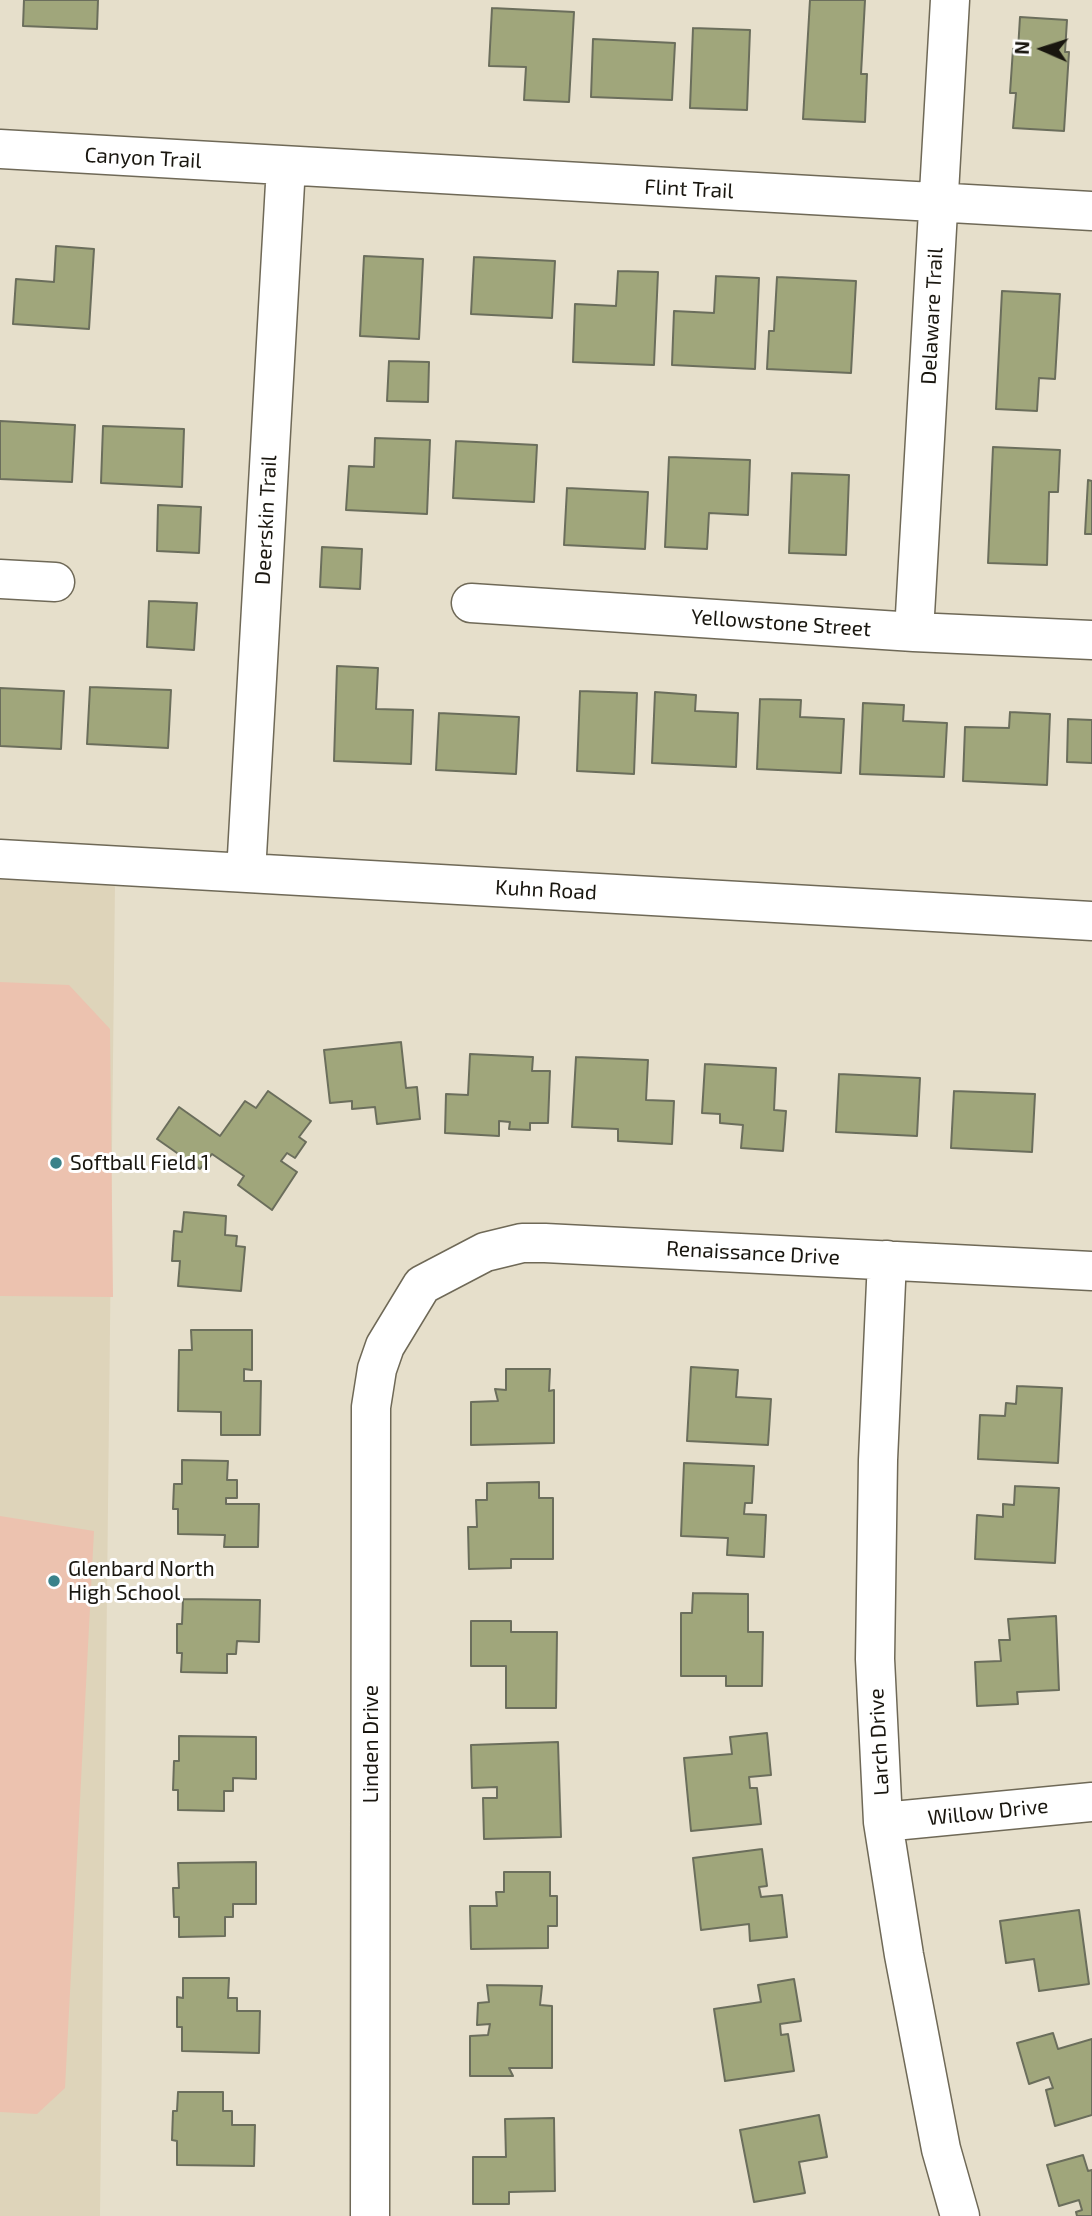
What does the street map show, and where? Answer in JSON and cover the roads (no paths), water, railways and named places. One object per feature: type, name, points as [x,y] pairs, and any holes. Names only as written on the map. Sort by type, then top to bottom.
[{"type":"street","name":"Delaware Trail","points":[[914,632],[950,0]]},
{"type":"street","name":"Canyon Trail","points":[[0,149],[286,166]]},
{"type":"street","name":"Flint Trail","points":[[286,166],[1092,211]]},
{"type":"street","name":"Deerskin Trail","points":[[246,873],[286,166]]},
{"type":"street","points":[[0,579],[55,582]]},
{"type":"street","name":"Yellowstone Street","points":[[471,603],[914,632],[1092,640]]},
{"type":"street","name":"Kuhn Road","points":[[0,859],[1092,921]]},
{"type":"street","name":"Renaissance Drive","points":[[422,1284],[485,1252],[522,1243],[1092,1271]]},
{"type":"street","name":"Larch Drive","points":[[887,1260],[878,1460],[875,1659],[883,1822],[904,1955],[941,2149],[960,2216]]},
{"type":"street","name":"Linden Drive","points":[[370,2216],[371,1407],[377,1369],[386,1346],[422,1284]]},
{"type":"street","name":"Willow Drive","points":[[883,1822],[1092,1802]]},
{"type":"place","name":"Softball Field 1","points":[[56,1163]]},
{"type":"place","name":"Glenbard North High School","points":[[54,1581]]}]
